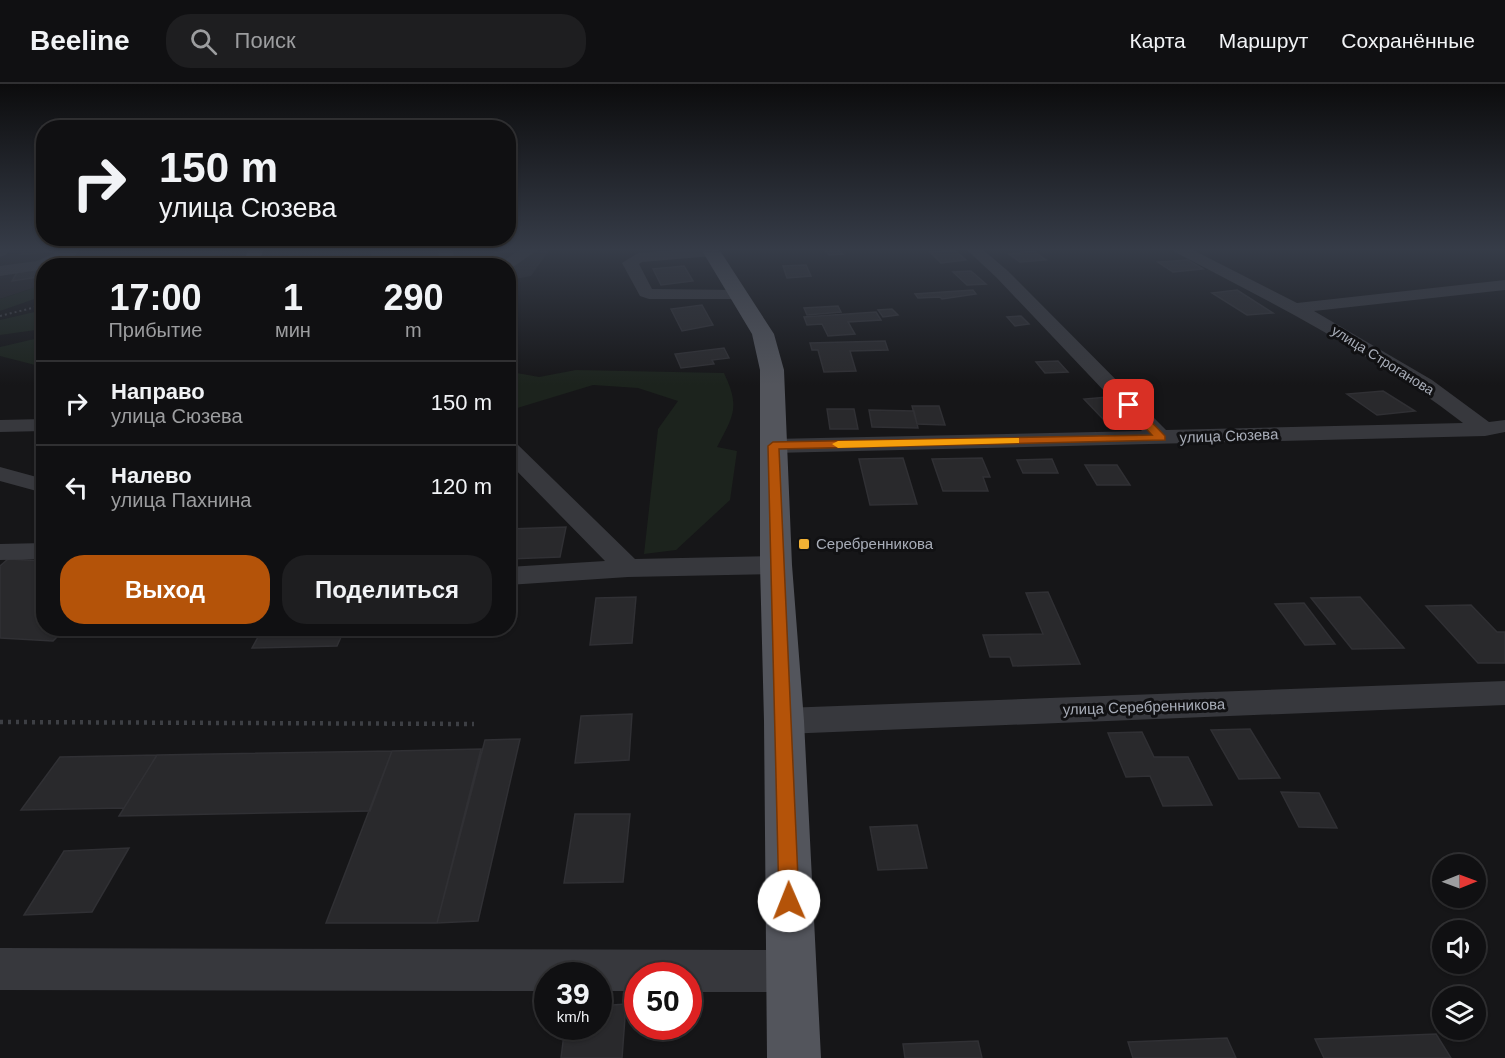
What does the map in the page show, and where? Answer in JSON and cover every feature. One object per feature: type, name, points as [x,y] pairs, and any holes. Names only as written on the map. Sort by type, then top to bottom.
[{"type":"main road","points":[[740,294],[762,334],[772,370],[776,565],[784,721],[794,1058]]},
{"type":"street","points":[[653,294],[701,294]]},
{"type":"street","points":[[1022,294],[1161,438]]},
{"type":"street","name":"улица Строганова","points":[[1268,294],[1335,329],[1495,428]]},
{"type":"street","points":[[1294,308],[1418,294]]},
{"type":"street","points":[[5,429],[36,426]]},
{"type":"street","name":"улица Сюзева","points":[[773,446],[1495,428]]},
{"type":"street","points":[[516,456],[574,517],[628,568]]},
{"type":"street","points":[[0,474],[36,484]]},
{"type":"street","points":[[0,552],[36,551]]},
{"type":"street","points":[[516,575],[628,568],[776,565]]},
{"type":"street","name":"улица Серебренникова","points":[[784,721],[1505,693]]},
{"type":"street","points":[[0,969],[791,971]]},
{"type":"path","points":[[0,316],[36,307]]},
{"type":"path","points":[[0,722],[474,724]]},
{"type":"shaded area","points":[[0,294],[14,294],[0,299]]},
{"type":"shaded area","points":[[14,294],[36,294],[36,298],[0,311],[0,299]]},
{"type":"shaded area","points":[[36,312],[36,330],[0,335],[0,320]]},
{"type":"shaded area","points":[[36,339],[36,365],[0,356],[0,347]]},
{"type":"shaded area","points":[[576,370],[724,373],[732,394],[733,411],[728,427],[717,447],[737,451],[730,500],[676,550],[644,554],[658,429],[678,401],[638,388],[593,385],[516,408],[516,372],[539,377]]},
{"type":"building","points":[[915,294],[973,294],[942,299],[940,297],[918,298]]},
{"type":"building","points":[[1214,294],[1244,294],[1273,313],[1247,315]]},
{"type":"building","points":[[702,305],[713,325],[682,331],[671,309]]},
{"type":"building","points":[[838,306],[841,312],[807,315],[804,308]]},
{"type":"building","points":[[892,309],[898,315],[883,317],[878,310]]},
{"type":"building","points":[[876,312],[881,320],[848,322],[855,334],[828,336],[822,324],[807,325],[804,317]]},
{"type":"building","points":[[1021,316],[1029,324],[1015,326],[1007,317]]},
{"type":"building","points":[[885,341],[888,350],[850,351],[856,371],[824,372],[818,350],[812,350],[810,343]]},
{"type":"building","points":[[724,348],[729,358],[712,360],[714,364],[681,368],[675,354]]},
{"type":"building","points":[[1058,361],[1068,372],[1045,373],[1036,362]]},
{"type":"building","points":[[1383,391],[1415,411],[1377,415],[1347,394]]},
{"type":"building","points":[[1108,397],[1128,417],[1104,420],[1084,399]]},
{"type":"building","points":[[912,406],[939,406],[945,425],[917,424]]},
{"type":"building","points":[[827,409],[854,409],[858,429],[830,429]]},
{"type":"building","points":[[869,410],[914,411],[918,428],[872,427]]},
{"type":"building","points":[[903,458],[917,504],[870,505],[859,459]]},
{"type":"building","points":[[982,458],[990,477],[983,477],[988,491],[943,491],[932,459]]},
{"type":"building","points":[[1052,459],[1058,473],[1023,473],[1017,460]]},
{"type":"building","points":[[1085,465],[1117,465],[1130,485],[1097,485]]},
{"type":"building","points":[[566,527],[560,557],[516,559],[516,529]]},
{"type":"building","points":[[8,559],[36,561],[36,636],[58,636],[53,641],[0,638],[0,566]]},
{"type":"building","points":[[1048,592],[1080,664],[1013,666],[1010,657],[990,657],[983,635],[1043,634],[1026,593]]},
{"type":"building","points":[[636,597],[632,643],[590,645],[596,598]]},
{"type":"building","points":[[1360,597],[1404,648],[1352,649],[1311,598]]},
{"type":"building","points":[[1304,603],[1335,644],[1305,645],[1275,604]]},
{"type":"building","points":[[1471,605],[1497,632],[1505,632],[1505,663],[1478,663],[1426,606]]},
{"type":"building","points":[[259,636],[341,636],[337,646],[252,648]]},
{"type":"building","points":[[632,714],[629,760],[575,763],[581,716]]},
{"type":"building","points":[[1250,729],[1280,778],[1239,779],[1211,730]]},
{"type":"building","points":[[1142,732],[1154,757],[1188,757],[1212,805],[1163,806],[1150,776],[1126,777],[1108,733]]},
{"type":"building","points":[[520,739],[478,921],[437,923],[485,740]]},
{"type":"building","points":[[481,749],[437,923],[326,923],[392,751]]},
{"type":"building","points":[[392,751],[370,811],[119,816],[157,755]]},
{"type":"building","points":[[157,755],[124,808],[21,810],[60,757]]},
{"type":"building","points":[[1281,792],[1319,793],[1337,828],[1299,827]]},
{"type":"building","points":[[575,814],[630,814],[623,882],[564,883]]},
{"type":"building","points":[[917,825],[927,868],[878,870],[870,827]]},
{"type":"building","points":[[129,848],[92,912],[24,915],[64,851]]},
{"type":"building","points":[[624,1004],[622,1058],[561,1058],[563,1040],[612,1040],[612,1005]]},
{"type":"building","points":[[1432,1034],[1432,1040],[1440,1040],[1451,1058],[1324,1058],[1315,1039]]},
{"type":"building","points":[[1227,1038],[1236,1058],[1133,1058],[1128,1042]]},
{"type":"building","points":[[978,1041],[982,1058],[905,1058],[903,1044]]},
{"type":"slow traffic","points":[[838,444],[1016,441]]},
{"type":"place","name":"Серебренникова","points":[[804,544]]},
{"type":"route","points":[[789,901],[773,446],[1161,438],[1129,405]]}]
